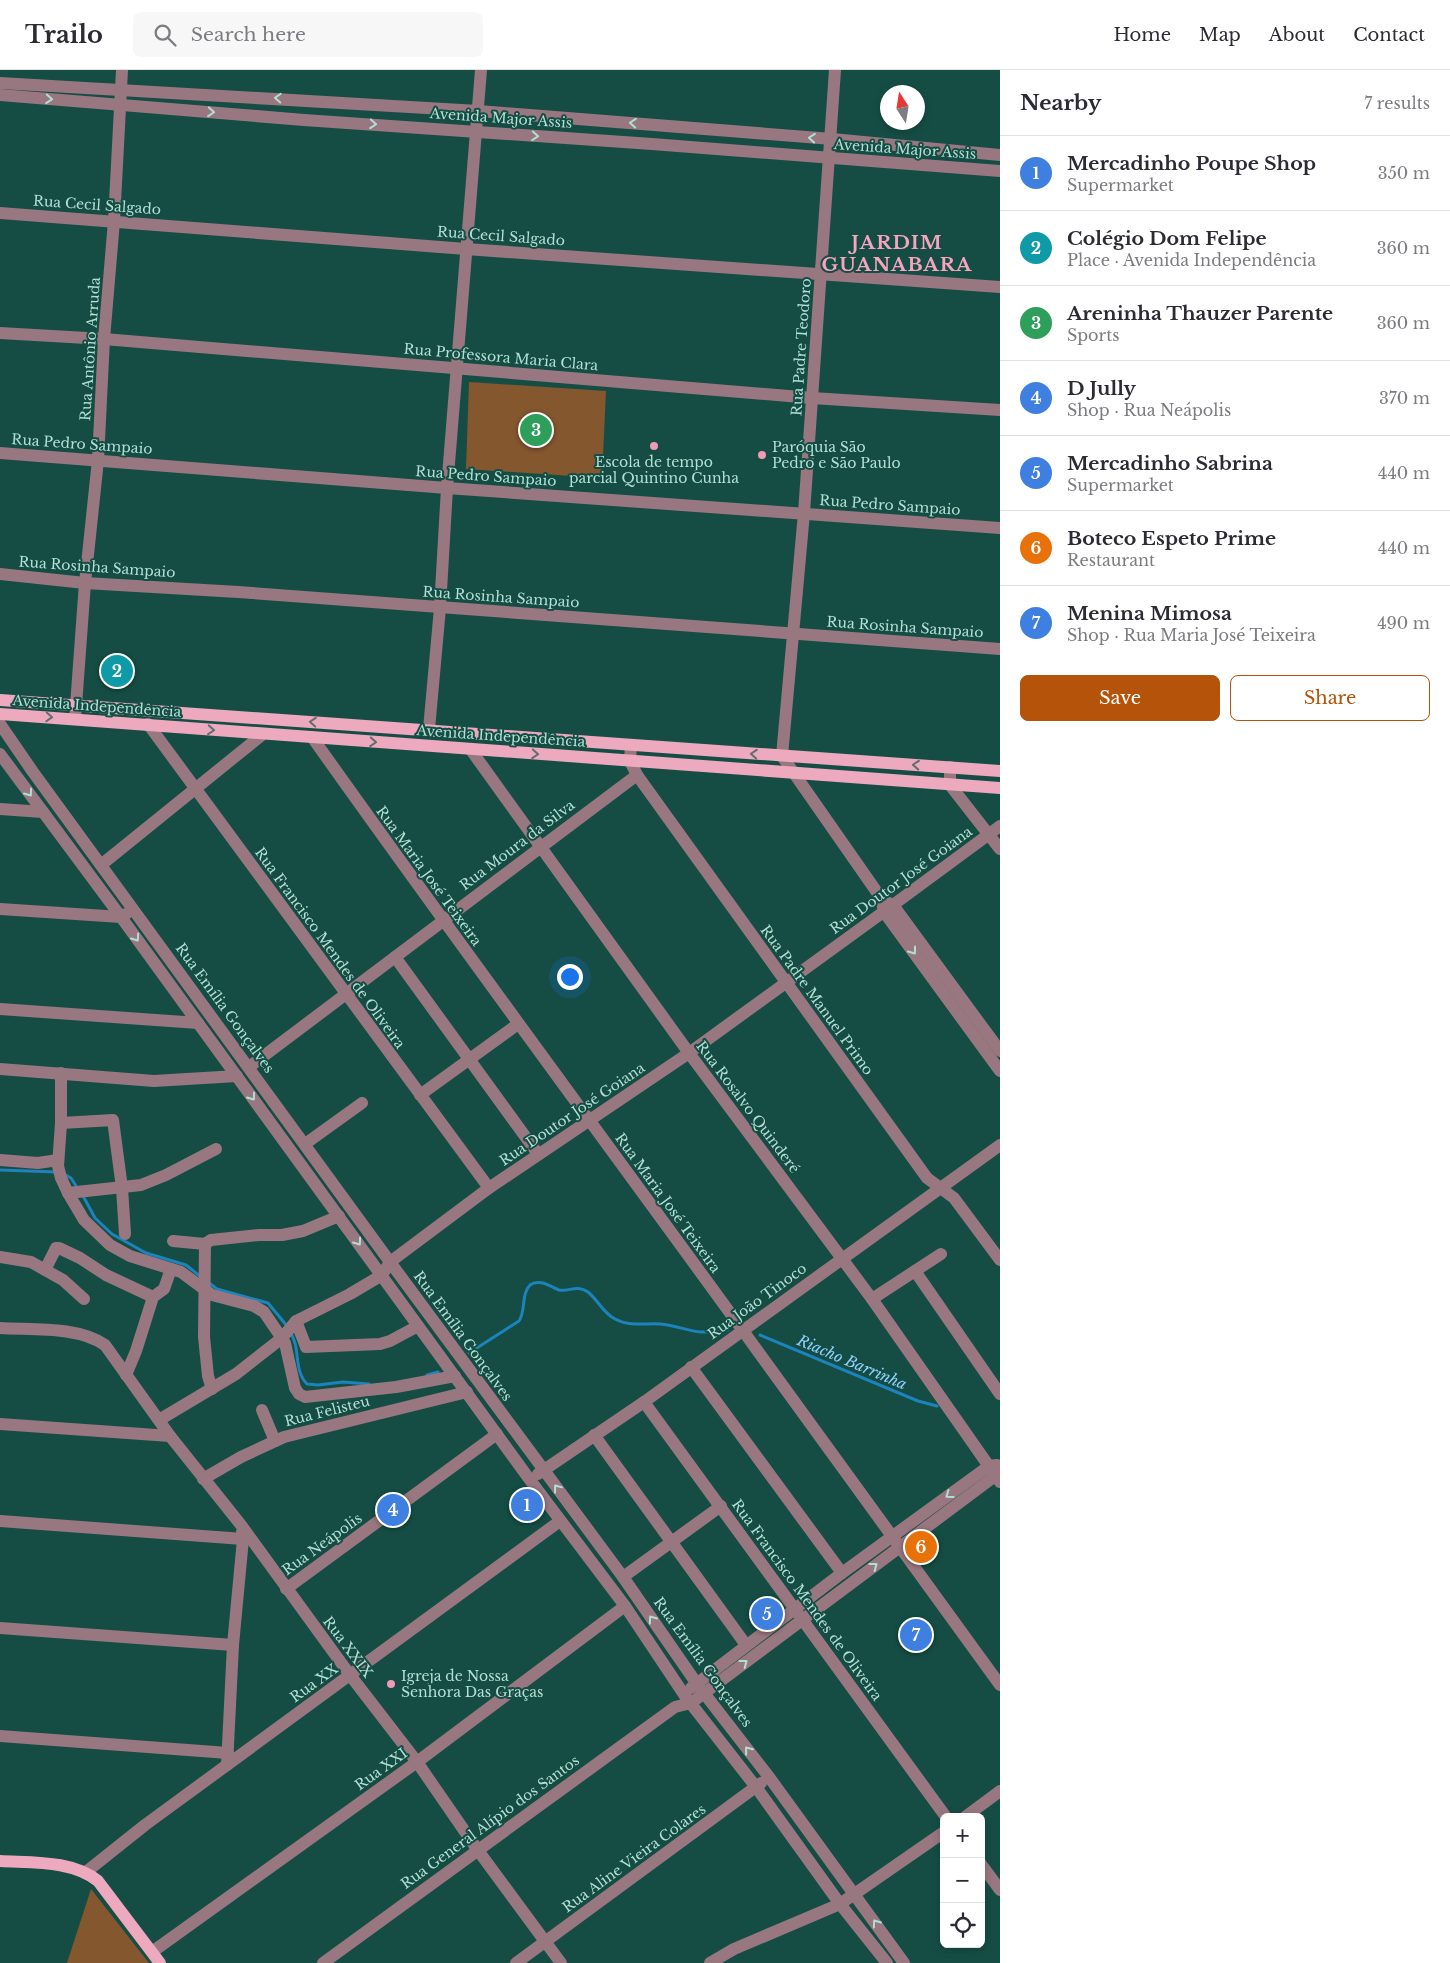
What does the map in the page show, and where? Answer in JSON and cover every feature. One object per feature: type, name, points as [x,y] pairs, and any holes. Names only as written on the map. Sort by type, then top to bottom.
[{"type":"main road","name":"Avenida Independência","points":[[0,700],[1000,771]]},
{"type":"main road","name":"Avenida Independência","points":[[0,714],[1000,788]]},
{"type":"main road","points":[[0,1861],[58,1865],[86,1872],[98,1881],[160,1963]]},
{"type":"street","name":"Rua Antônio Arruda","points":[[75,719],[85,582],[98,460],[122,70]]},
{"type":"street","points":[[429,729],[481,70]]},
{"type":"street","name":"Rua Padre Teodoro","points":[[782,756],[804,513],[832,139],[835,70]]},
{"type":"street","name":"Avenida Major Assis","points":[[0,83],[304,120],[1000,171]]},
{"type":"street","name":"Avenida Major Assis","points":[[0,95],[307,100],[832,139],[1000,155]]},
{"type":"street","points":[[304,120],[307,100]]},
{"type":"street","points":[[652,144],[654,125]]},
{"type":"street","name":"Rua Cecil Salgado","points":[[0,213],[466,249],[1000,287]]},
{"type":"street","name":"Rua Professora Maria Clara","points":[[0,333],[104,339],[812,398],[1000,410]]},
{"type":"street","name":"Rua Pedro Sampaio","points":[[0,453],[1000,528]]},
{"type":"street","name":"Rua Rosinha Sampaio","points":[[0,574],[85,582],[1000,650]]},
{"type":"street","name":"Rua Emília Gonçalves","points":[[0,724],[390,1262],[623,1577],[700,1688],[770,1777],[901,1959]]},
{"type":"street","name":"Rua Francisco Mendes de Oliveira","points":[[148,724],[489,1188]]},
{"type":"street","points":[[101,865],[263,734]]},
{"type":"street","name":"Rua Maria José Teixeira","points":[[312,738],[442,920],[743,1330],[895,1543],[1000,1685]]},
{"type":"street","points":[[630,761],[631,745]]},
{"type":"street","name":"Rua Rosalvo Quinderé","points":[[471,750],[689,1053],[842,1258],[997,1472]]},
{"type":"street","points":[[0,754],[121,917],[560,1521],[625,1606],[687,1698],[756,1787],[840,1904],[887,1963],[901,1959]]},
{"type":"street","points":[[782,756],[881,898],[962,1008],[1000,1051]]},
{"type":"street","name":"Rua Padre Manuel Primo","points":[[630,761],[637,775],[927,1178],[954,1198],[1000,1260]]},
{"type":"street","points":[[950,768],[950,785],[1000,849]]},
{"type":"street","name":"Rua Moura da Silva","points":[[249,1067],[637,775]]},
{"type":"street","points":[[0,809],[43,812]]},
{"type":"street","name":"Rua Doutor José Goiana","points":[[159,1420],[236,1374],[282,1338],[296,1321],[350,1294],[382,1275],[390,1262],[489,1188],[689,1053],[889,909],[1000,826]]},
{"type":"street","points":[[0,909],[121,917],[134,910]]},
{"type":"street","points":[[395,957],[538,1154]]},
{"type":"street","points":[[962,1008],[1000,1071]]},
{"type":"street","points":[[0,1010],[198,1023]]},
{"type":"street","points":[[420,1096],[518,1024]]},
{"type":"street","points":[[0,1069],[154,1081],[237,1076]]},
{"type":"street","points":[[61,1073],[59,1168],[68,1193],[84,1220],[110,1244],[130,1256],[181,1272],[212,1294],[254,1306],[264,1312],[282,1338],[295,1388],[299,1394],[305,1397],[396,1387],[455,1376]]},
{"type":"street","points":[[305,1144],[362,1103]]},
{"type":"street","points":[[61,1123],[113,1120],[122,1188],[125,1234]]},
{"type":"street","points":[[276,1131],[289,1122]]},
{"type":"street","name":"Rua João Tinoco","points":[[530,1480],[644,1402],[1000,1144]]},
{"type":"street","points":[[68,1193],[89,1189],[122,1188],[141,1184],[166,1175],[216,1149]]},
{"type":"street","points":[[0,1160],[38,1162],[59,1168]]},
{"type":"street","points":[[173,1241],[205,1244],[212,1240],[259,1235],[282,1235],[303,1231],[339,1216]]},
{"type":"street","points":[[205,1244],[203,1266],[204,1337],[208,1376],[212,1389]]},
{"type":"street","points":[[45,1270],[56,1248],[59,1248],[80,1258],[106,1275],[153,1297]]},
{"type":"street","points":[[872,1299],[941,1254]]},
{"type":"street","points":[[0,1257],[31,1262],[62,1280],[84,1299]]},
{"type":"street","points":[[126,1375],[136,1351],[153,1297],[164,1290],[171,1269]]},
{"type":"street","points":[[914,1271],[1000,1394]]},
{"type":"street","points":[[296,1321],[306,1347],[380,1344],[390,1341],[418,1326]]},
{"type":"street","name":"Rua XXIX","points":[[0,1328],[68,1332],[91,1337],[105,1345],[170,1436],[241,1525],[286,1589],[417,1762],[477,1849],[561,1963]]},
{"type":"street","points":[[691,1367],[842,1573]]},
{"type":"street","name":"Rua Felisteu","points":[[203,1479],[241,1457],[284,1437],[467,1392]]},
{"type":"street","name":"Rua Francisco Mendes de Oliveira","points":[[644,1402],[943,1813]]},
{"type":"street","points":[[262,1410],[276,1441]]},
{"type":"street","points":[[0,1424],[170,1436]]},
{"type":"street","name":"Rua Neápolis","points":[[286,1589],[497,1434]]},
{"type":"street","points":[[594,1435],[746,1645]]},
{"type":"street","name":"Rua General Alípio dos Santos","points":[[323,1963],[700,1688],[802,1620],[895,1543],[997,1472]]},
{"type":"street","points":[[623,1577],[721,1506]]},
{"type":"street","points":[[0,1520],[243,1539]]},
{"type":"street","name":"Rua XX","points":[[86,1872],[228,1759],[350,1675],[560,1521]]},
{"type":"street","points":[[0,1736],[228,1759],[233,1645],[243,1539],[241,1525]]},
{"type":"street","name":"Rua General Alípio dos Santos","points":[[700,1688],[746,1645],[842,1573],[895,1543]]},
{"type":"street","points":[[600,1572],[612,1563]]},
{"type":"street","name":"Rua XXI","points":[[152,1952],[417,1762],[625,1606]]},
{"type":"street","points":[[0,1628],[233,1645]]},
{"type":"street","name":"Rua Aline Vieira Colares","points":[[516,1963],[770,1777]]},
{"type":"street","points":[[970,1813],[1000,1791]]},
{"type":"street","points":[[792,1838],[806,1828]]},
{"type":"street","points":[[710,1963],[734,1949],[840,1904],[856,1895],[940,1835]]},
{"type":"street","points":[[985,1869],[1000,1890]]},
{"type":"shaded area","points":[[469,382],[606,391],[602,478],[466,469]]},
{"type":"shaded area","points":[[91,1889],[149,1963],[67,1963]]},
{"type":"waterway","name":"Riacho Barrinha","points":[[0,1170],[56,1172]]},
{"type":"waterway","name":"Riacho Barrinha","points":[[64,1174],[71,1178],[78,1189]]},
{"type":"waterway","name":"Riacho Barrinha","points":[[82,1194],[95,1218],[112,1234],[146,1253],[186,1265],[201,1277]]},
{"type":"waterway","name":"Riacho Barrinha","points":[[208,1282],[217,1289],[268,1303],[287,1326]]},
{"type":"waterway","name":"Riacho Barrinha","points":[[469,1353],[519,1321],[525,1293],[530,1285],[537,1282],[559,1290],[577,1288],[584,1290],[592,1295],[611,1316],[626,1323],[665,1325],[701,1332],[728,1330]]},
{"type":"waterway","name":"Riacho Barrinha","points":[[290,1332],[295,1344],[300,1372],[307,1384],[318,1385],[343,1382],[369,1384]]},
{"type":"waterway","name":"Riacho Barrinha","points":[[760,1335],[918,1401],[937,1406]]},
{"type":"waterway","name":"Riacho Barrinha","points":[[427,1375],[438,1372]]},
{"type":"place","name":"Areninha Thauzer Parente","points":[[536,430]]},
{"type":"place","name":"Escola de tempo parcial Quintino Cunha","points":[[654,446]]},
{"type":"place","name":"Paróquia São Pedro e São Paulo","points":[[762,455]]},
{"type":"place","name":"Colégio Dom Felipe","points":[[117,671]]},
{"type":"place","name":"Mercadinho Poupe Shop","points":[[527,1505]]},
{"type":"place","name":"D Jully","points":[[393,1510]]},
{"type":"place","name":"Boteco Espeto Prime","points":[[921,1547]]},
{"type":"place","name":"Mercadinho Sabrina","points":[[767,1614]]},
{"type":"place","name":"Menina Mimosa","points":[[916,1635]]},
{"type":"place","name":"Igreja de Nossa Senhora Das Graças","points":[[391,1684]]},
{"type":"district","name":"JARDIM GUANABARA","points":[[897,253]]}]
